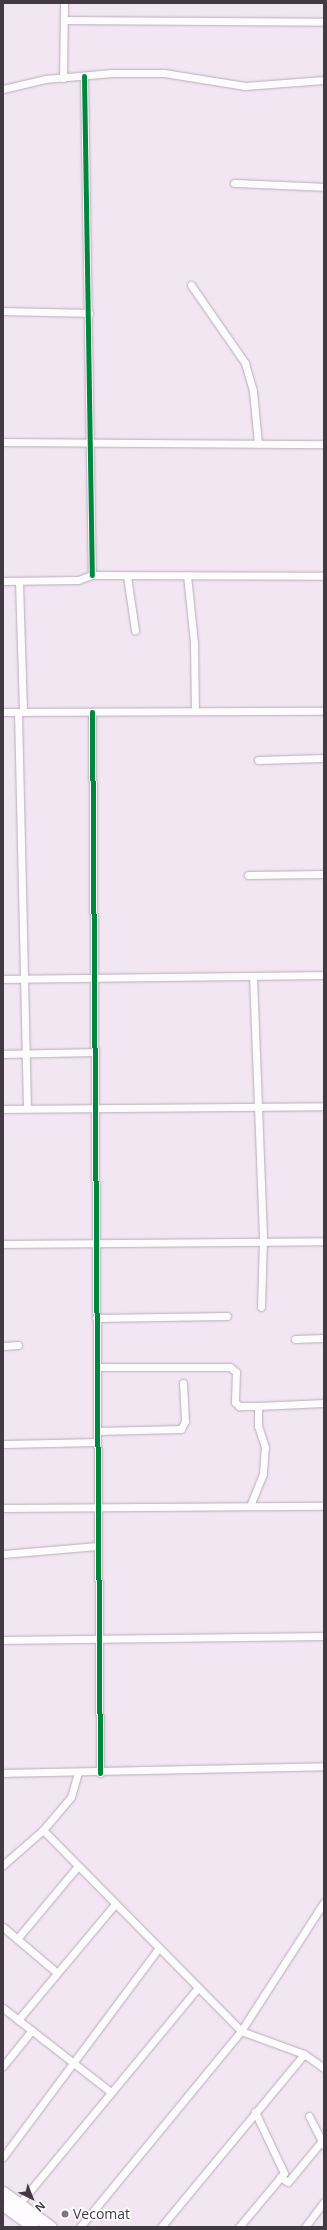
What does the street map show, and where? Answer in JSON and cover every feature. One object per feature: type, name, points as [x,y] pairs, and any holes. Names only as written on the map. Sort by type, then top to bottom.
[{"type":"main road","points":[[3,2192],[51,2227]]},
{"type":"main road","points":[[3,2205],[33,2227]]},
{"type":"street","points":[[63,78],[64,3]]},
{"type":"street","points":[[64,20],[324,22]]},
{"type":"street","points":[[3,89],[63,78],[84,76],[164,74],[245,86],[324,80]]},
{"type":"street","points":[[84,76],[89,313],[92,576]]},
{"type":"street","points":[[234,183],[324,187]]},
{"type":"street","points":[[191,285],[245,363],[253,391],[258,444]]},
{"type":"street","points":[[3,311],[89,313]]},
{"type":"street","points":[[3,442],[90,445],[324,444]]},
{"type":"street","points":[[187,575],[194,643],[195,711]]},
{"type":"street","points":[[3,581],[19,582],[78,580],[92,576],[324,576]]},
{"type":"street","points":[[127,576],[135,630]]},
{"type":"street","points":[[19,582],[27,1108]]},
{"type":"street","points":[[3,712],[324,711]]},
{"type":"street","points":[[92,712],[94,977],[93,1052],[95,1108],[97,1546],[100,1639],[100,1773]]},
{"type":"street","points":[[258,760],[324,758]]},
{"type":"street","points":[[248,875],[324,874]]},
{"type":"street","points":[[3,979],[324,975]]},
{"type":"street","points":[[253,976],[263,1240],[261,1307]]},
{"type":"street","points":[[3,1054],[93,1052]]},
{"type":"street","points":[[3,1109],[259,1108],[324,1106]]},
{"type":"street","points":[[3,1244],[263,1240],[324,1241]]},
{"type":"street","points":[[96,1318],[227,1316]]},
{"type":"street","points":[[295,1339],[324,1338]]},
{"type":"street","points":[[3,1346],[18,1345]]},
{"type":"street","points":[[97,1367],[230,1368],[236,1372],[236,1404],[258,1406],[324,1403]]},
{"type":"street","points":[[97,1431],[181,1429],[185,1421],[183,1383]]},
{"type":"street","points":[[250,1506],[263,1473],[265,1447],[258,1426],[258,1406]]},
{"type":"street","points":[[5,1444],[97,1442]]},
{"type":"street","points":[[3,1508],[98,1506],[324,1506]]},
{"type":"street","points":[[4,1554],[97,1546]]},
{"type":"street","points":[[3,1640],[324,1636]]},
{"type":"street","points":[[3,1773],[100,1773],[324,1766]]},
{"type":"street","points":[[3,1865],[43,1830],[71,1797],[78,1773]]},
{"type":"street","points":[[43,1830],[241,2031],[304,2054],[324,2068]]},
{"type":"street","points":[[17,1939],[78,1866]]},
{"type":"street","points":[[80,2227],[241,2031],[324,1902]]},
{"type":"street","points":[[18,2020],[56,1972],[115,1904]]},
{"type":"street","points":[[3,1927],[56,1972]]},
{"type":"street","points":[[3,2157],[159,1948]]},
{"type":"street","points":[[19,2204],[198,1988]]},
{"type":"street","points":[[3,2008],[111,2092]]},
{"type":"street","points":[[3,2066],[32,2030]]},
{"type":"street","points":[[164,2226],[255,2112],[304,2054]]},
{"type":"street","points":[[239,2227],[284,2173],[255,2112]]},
{"type":"street","points":[[280,2178],[288,2182],[322,2144],[308,2116]]},
{"type":"street","points":[[305,2227],[324,2202]]},
{"type":"cycle path","points":[[84,76],[92,575]]},
{"type":"cycle path","points":[[92,712],[100,1773]]},
{"type":"place","name":"Vecomat","points":[[65,2214]]}]
